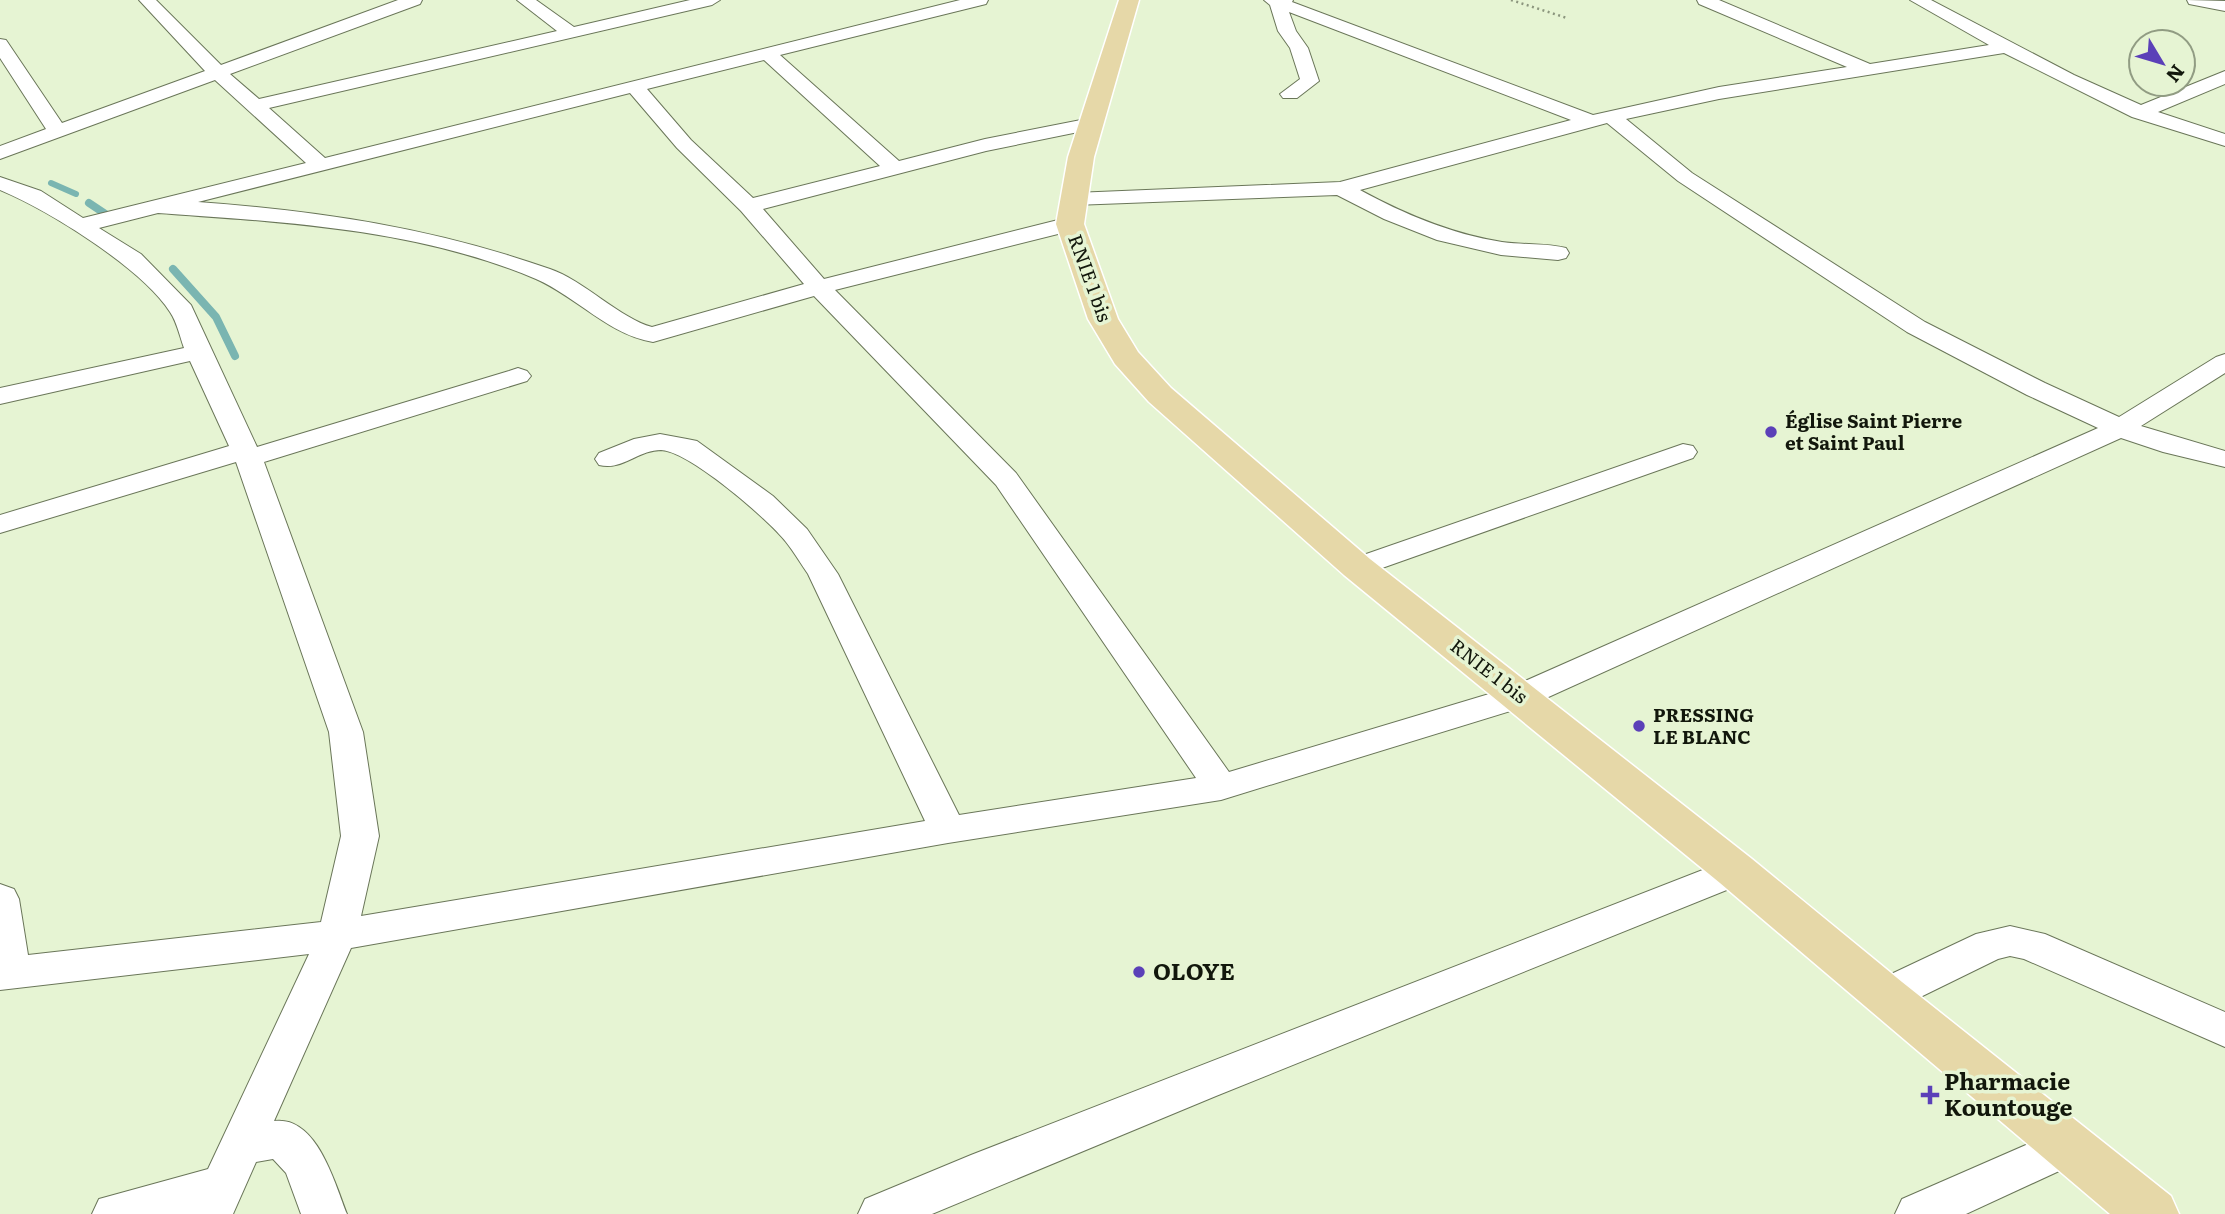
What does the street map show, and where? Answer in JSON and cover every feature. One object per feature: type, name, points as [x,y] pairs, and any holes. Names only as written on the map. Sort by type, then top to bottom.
[{"type":"main road","name":"RNIE 1 bis","points":[[1129,0],[1081,157],[1072,212],[1102,319],[1126,357],[1160,395],[1357,567],[1737,871],[1884,996],[2151,1214]]},
{"type":"street","points":[[147,0],[219,74],[321,165]]},
{"type":"street","points":[[358,0],[379,13]]},
{"type":"street","points":[[0,153],[414,0]]},
{"type":"street","points":[[525,0],[571,33]]},
{"type":"street","points":[[255,106],[712,0]]},
{"type":"street","points":[[82,225],[980,0]]},
{"type":"street","points":[[1705,0],[1869,70]]},
{"type":"street","points":[[1918,0],[2080,86],[2139,113],[2225,141]]},
{"type":"street","points":[[2195,0],[2225,6]]},
{"type":"street","points":[[1278,1],[1287,31],[1299,48],[1310,81],[1290,94]]},
{"type":"street","points":[[1278,1],[1602,120],[1916,327],[2036,389],[2120,428],[2173,446],[2225,459]]},
{"type":"street","points":[[0,44],[58,132]]},
{"type":"street","points":[[158,206],[295,216],[395,232],[476,251],[546,275],[641,333],[653,335],[1072,212],[1342,188],[1602,120],[1719,93],[2009,47]]},
{"type":"street","points":[[767,53],[894,168]]},
{"type":"street","points":[[2139,113],[2225,77]]},
{"type":"street","points":[[635,86],[684,144],[749,206],[819,287],[1006,479],[1221,787]]},
{"type":"street","points":[[749,206],[985,145],[1091,124]]},
{"type":"street","points":[[0,183],[33,196],[133,259],[182,310],[198,352],[247,454],[346,732],[360,836],[337,935],[215,1200],[115,1214]]},
{"type":"street","points":[[1342,188],[1405,222],[1451,237],[1526,253],[1558,253]]},
{"type":"street","points":[[0,396],[198,352]]},
{"type":"street","points":[[0,899],[5,973],[337,935],[948,830],[1221,787],[1521,696],[2120,428],[2225,362]]},
{"type":"street","points":[[0,524],[518,376]]},
{"type":"street","points":[[608,459],[635,447],[660,442],[687,447],[763,502],[796,535],[822,574],[948,830]]},
{"type":"street","points":[[1357,567],[1683,452]]},
{"type":"street","points":[[881,1214],[1063,1136],[1737,871]]},
{"type":"street","points":[[1884,996],[1990,945],[2010,941],[2031,945],[2225,1030]]},
{"type":"street","points":[[243,1144],[282,1139],[304,1162],[324,1214]]},
{"type":"street","points":[[1918,1214],[2067,1146]]},
{"type":"path","points":[[1511,0],[1567,18]]},
{"type":"waterway","points":[[51,183],[76,194]]},
{"type":"waterway","points":[[89,203],[107,215]]},
{"type":"waterway","points":[[173,269],[216,317],[235,356]]},
{"type":"place","name":"Église Saint Pierre et Saint Paul","points":[[1771,432]]},
{"type":"place","name":"PRESSING LE BLANC","points":[[1639,726]]},
{"type":"place","name":"OLOYE","points":[[1139,972]]},
{"type":"place","name":"Pharmacie Kountouge","points":[[1930,1095]]}]
